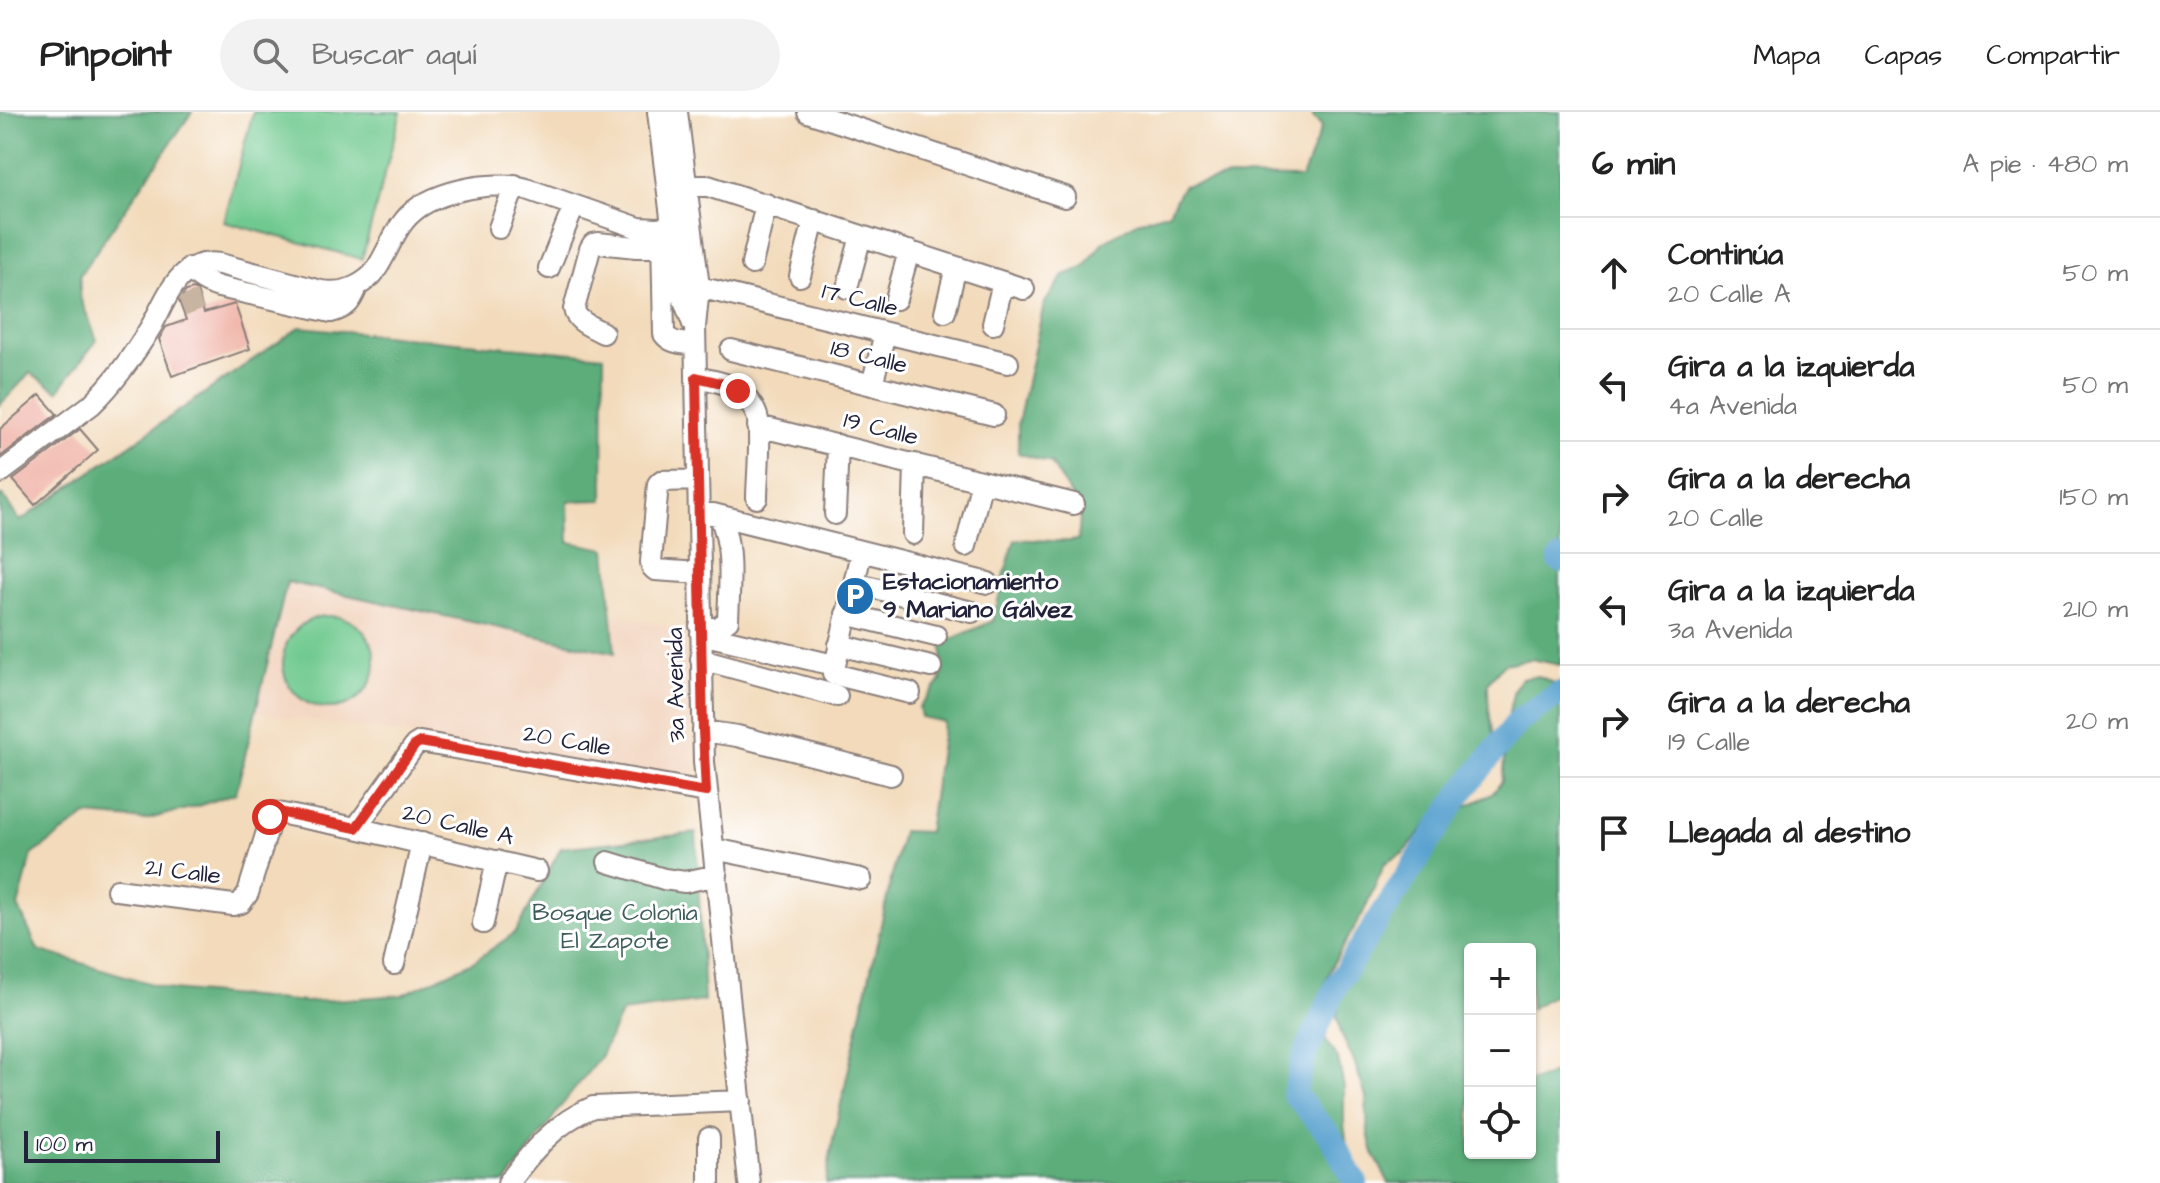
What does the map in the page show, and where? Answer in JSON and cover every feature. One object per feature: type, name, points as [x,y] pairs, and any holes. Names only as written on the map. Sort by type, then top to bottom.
[{"type":"street","name":"3a Avenida","points":[[658,112],[666,234],[695,336]]},
{"type":"street","name":"3a Avenida","points":[[677,112],[699,287],[695,336],[698,480],[709,514],[700,573],[706,792],[749,1183]]},
{"type":"street","points":[[808,112],[1065,197]]},
{"type":"street","points":[[0,473],[103,393],[126,367],[180,278],[190,268],[212,263],[321,291],[341,292],[357,287],[372,275],[404,221],[424,204],[486,186],[515,185],[639,228],[666,234]]},
{"type":"street","points":[[499,228],[515,185]]},
{"type":"street","points":[[687,186],[708,186],[1024,289]]},
{"type":"street","points":[[752,264],[766,204]]},
{"type":"street","points":[[549,268],[574,206]]},
{"type":"street","points":[[800,276],[814,220]]},
{"type":"street","points":[[603,333],[579,320],[574,309],[593,244],[636,247],[666,234]]},
{"type":"street","points":[[666,234],[664,334],[673,342],[695,336]]},
{"type":"street","points":[[847,288],[861,236]]},
{"type":"street","points":[[896,299],[909,251]]},
{"type":"street","points":[[945,312],[956,267]]},
{"type":"street","points":[[190,268],[207,283],[219,287],[331,312],[343,309],[351,302],[357,287]]},
{"type":"street","points":[[993,324],[1003,282]]},
{"type":"street","points":[[158,314],[191,304],[219,287]]},
{"type":"street","name":"17 Calle","points":[[699,287],[1008,363]]},
{"type":"street","points":[[872,385],[885,333]]},
{"type":"street","name":"18 Calle","points":[[731,350],[994,415]]},
{"type":"street","points":[[696,377],[738,391],[753,408],[758,426],[757,498]]},
{"type":"street","name":"19 Calle","points":[[758,426],[1074,504]]},
{"type":"street","points":[[835,514],[838,445]]},
{"type":"street","points":[[913,534],[915,464]]},
{"type":"street","points":[[698,480],[661,481],[658,484],[651,562],[655,570],[700,573]]},
{"type":"street","points":[[966,546],[982,481]]},
{"type":"street","points":[[700,630],[718,628],[728,620],[725,527],[709,514]]},
{"type":"street","points":[[709,514],[988,583]]},
{"type":"street","points":[[861,553],[834,675],[910,693]]},
{"type":"street","points":[[854,583],[972,612]]},
{"type":"street","points":[[846,614],[936,636]]},
{"type":"street","points":[[700,630],[836,655],[931,667]]},
{"type":"street","points":[[701,659],[837,696]]},
{"type":"street","points":[[703,731],[737,736],[891,775]]},
{"type":"street","name":"20 Calle","points":[[356,828],[420,742],[706,792]]},
{"type":"street","name":"20 Calle A","points":[[241,903],[248,893],[273,812],[356,828],[537,871]]},
{"type":"street","points":[[394,964],[422,843]]},
{"type":"street","points":[[714,849],[861,879]]},
{"type":"street","points":[[483,923],[497,861]]},
{"type":"street","points":[[608,862],[685,882],[717,875]]},
{"type":"street","name":"21 Calle","points":[[117,890],[233,905],[241,903]]},
{"type":"street","points":[[508,1183],[552,1132],[572,1115],[593,1107],[741,1101]]},
{"type":"street","points":[[709,1138],[709,1183]]},
{"type":"shaded area","points":[[208,498],[381,557],[685,631],[696,794],[419,737],[271,715],[128,685]]},
{"type":"green space","points":[[0,112],[192,112],[80,275],[80,297],[97,340],[58,391],[30,373],[0,405]]},
{"type":"green space","points":[[253,112],[401,112],[362,259],[224,222]]},
{"type":"green space","points":[[1313,112],[1560,112],[1560,665],[1531,659],[1504,664],[1488,682],[1495,753],[1491,771],[1486,780],[1463,787],[1441,807],[1404,853],[1385,863],[1363,913],[1331,967],[1323,988],[1321,1021],[1327,1043],[1338,1059],[1344,1088],[1349,1164],[1360,1183],[826,1183],[833,1139],[902,831],[928,832],[944,722],[921,717],[919,707],[941,681],[943,643],[993,621],[1015,540],[1078,540],[1080,518],[1074,500],[1051,463],[1018,453],[1018,423],[1044,304],[1064,275],[1084,268],[1103,242],[1137,222],[1169,212],[1183,186],[1229,177],[1302,178],[1322,126],[1313,117]]},
{"type":"green space","name":"Bosque Colonia El Zapote","points":[[300,327],[604,356],[603,500],[568,501],[569,542],[606,549],[615,653],[287,582],[236,793],[145,820],[87,815],[32,855],[18,906],[38,950],[172,990],[306,1002],[402,995],[473,962],[516,932],[561,848],[696,833],[704,1001],[622,1012],[600,1057],[506,1183],[0,1183],[0,496],[20,521]]},
{"type":"green space","points":[[320,616],[338,616],[355,623],[368,636],[375,662],[368,688],[355,701],[338,708],[320,708],[303,701],[290,688],[283,671],[283,653],[290,636],[303,623]]},
{"type":"green space","points":[[1539,676],[1560,686],[1560,991],[1536,1005],[1536,943],[1464,943],[1464,1159],[1536,1159],[1536,1080],[1560,1071],[1560,1183],[1389,1183],[1373,1153],[1368,1133],[1366,1097],[1341,1034],[1337,1017],[1340,993],[1347,969],[1378,909],[1406,865],[1454,812],[1492,794],[1502,781],[1509,712],[1514,689],[1521,679]]},
{"type":"building","points":[[186,291],[197,291],[204,313],[235,304],[250,349],[172,376],[159,339],[166,327],[186,320],[179,301]]},
{"type":"building","points":[[40,395],[57,414],[0,457],[0,429]]},
{"type":"building","points":[[80,429],[98,450],[35,505],[13,480]]},
{"type":"waterway","points":[[1356,1183],[1330,1136],[1294,1094],[1304,1057],[1337,984],[1458,797],[1519,720],[1560,693]]},
{"type":"tunnel","points":[[182,307],[200,300]]},
{"type":"place","name":"Estacionamiento 9 Mariano Gálvez","points":[[855,596]]},
{"type":"route","points":[[270,817],[273,812],[279,812],[356,828],[420,742],[706,792],[696,377],[738,391]]}]
